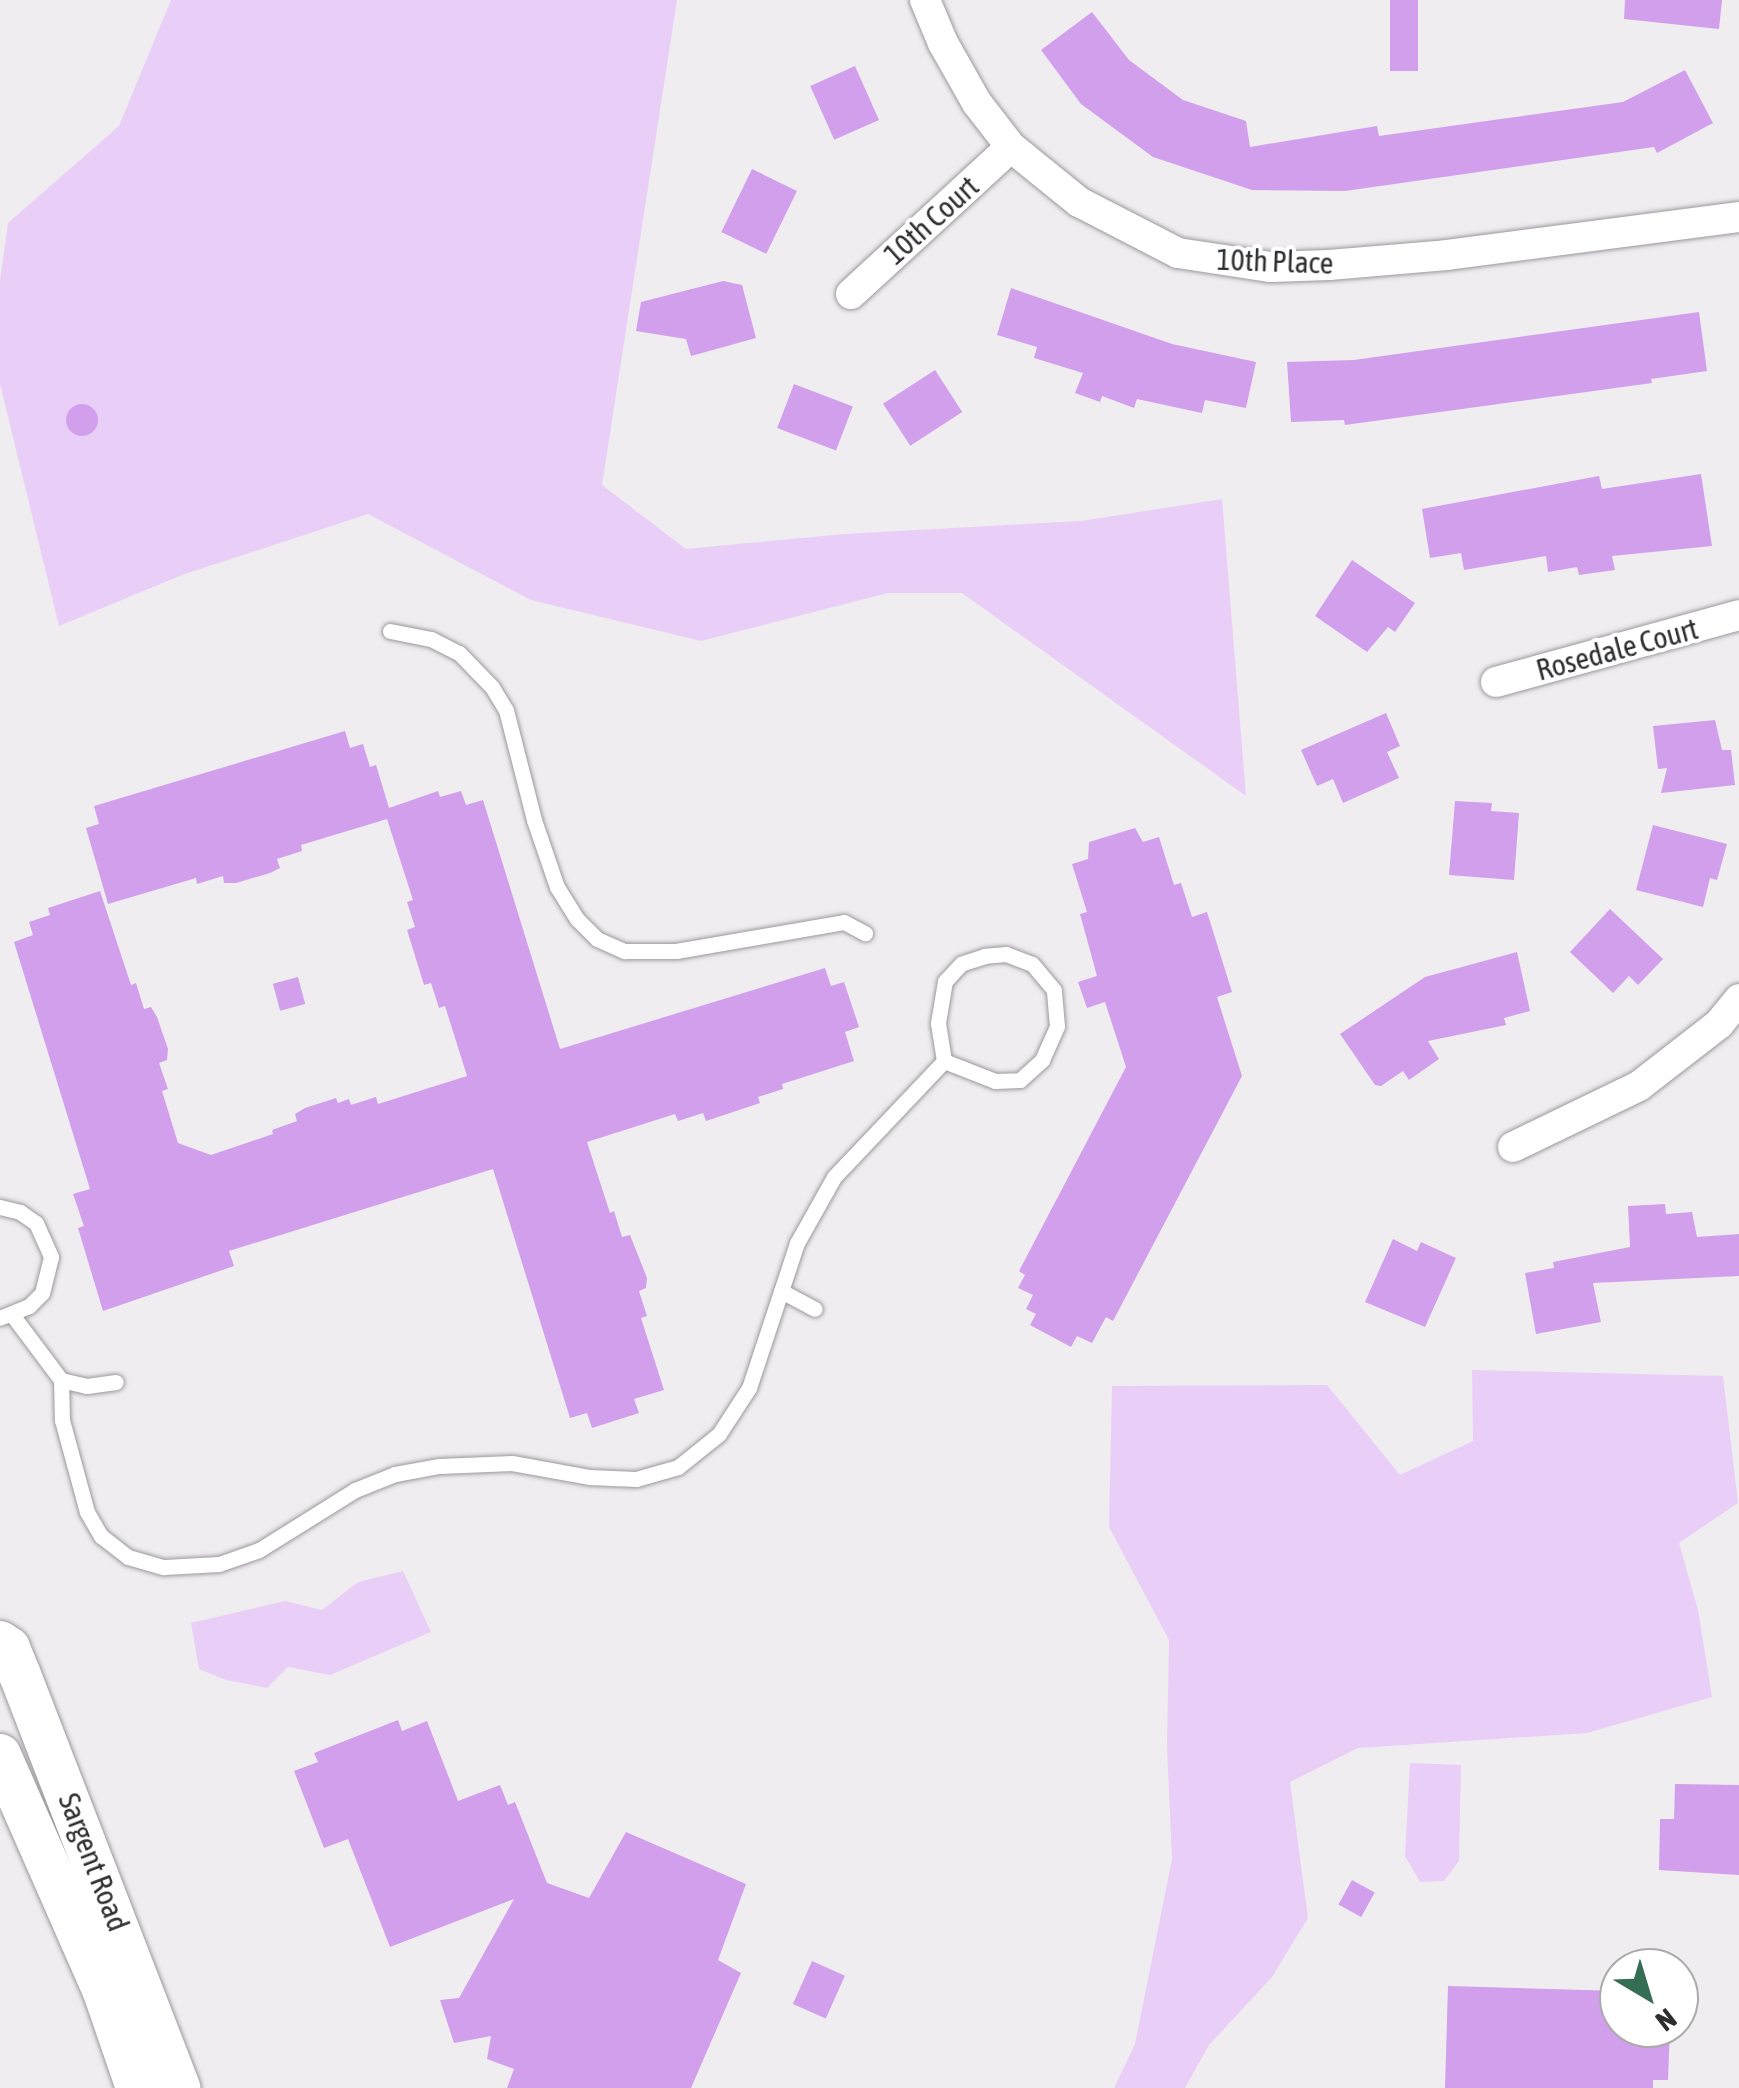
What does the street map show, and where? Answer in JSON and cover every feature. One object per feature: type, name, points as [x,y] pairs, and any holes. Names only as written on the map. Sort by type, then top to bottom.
[{"type":"main road","name":"Sargent Road","points":[[0,1642],[8,1648],[26,1691],[179,2088]]},
{"type":"main road","name":"Sargent Road","points":[[0,1755],[104,1992],[137,2088]]},
{"type":"street","name":"10th Place","points":[[926,0],[960,73],[1012,147],[1079,202],[1117,225],[1178,253],[1234,264],[1329,265],[1447,255],[1739,217]]},
{"type":"street","name":"10th Court","points":[[851,294],[1012,147]]},
{"type":"street","name":"Rosedale Court","points":[[1496,682],[1739,615]]},
{"type":"street","points":[[1513,1147],[1639,1086],[1729,1034],[1739,999]]},
{"type":"lane","points":[[390,631],[430,639],[459,653],[492,688],[506,710],[534,820],[557,887],[597,939],[624,951],[676,951],[844,922],[865,932]]},
{"type":"lane","points":[[1006,954],[1032,964],[1054,990],[1057,1026],[1042,1060],[1020,1080],[995,1081],[944,1062],[938,1023],[945,981],[961,964],[985,956],[1006,954]]},
{"type":"lane","points":[[62,1380],[62,1420],[87,1512],[101,1536],[128,1557],[164,1568],[219,1564],[260,1550],[355,1490],[396,1474],[439,1466],[512,1462],[589,1476],[636,1479],[678,1466],[720,1434],[749,1388],[797,1243],[834,1176],[944,1062]]},
{"type":"lane","points":[[0,1207],[36,1223],[51,1257],[42,1293],[6,1317],[62,1380],[88,1386],[116,1382]]},
{"type":"lane","points":[[781,1291],[815,1309]]},
{"type":"shaded area","points":[[171,0],[677,0],[602,485],[686,549],[844,534],[1081,521],[1222,499],[1246,796],[962,593],[888,593],[701,641],[531,600],[368,514],[182,575],[59,626],[0,384],[0,281],[8,223],[119,126]]},
{"type":"shaded area","points":[[1472,1370],[1723,1376],[1738,1503],[1679,1543],[1698,1610],[1712,1697],[1587,1733],[1358,1748],[1290,1782],[1308,1918],[1272,1977],[1209,2045],[1185,2088],[1114,2088],[1135,2044],[1172,1859],[1167,1748],[1169,1640],[1109,1527],[1112,1386],[1327,1385],[1400,1475],[1473,1441]]},
{"type":"shaded area","points":[[403,1571],[431,1632],[330,1675],[288,1667],[267,1688],[226,1680],[199,1669],[191,1623],[285,1601],[322,1610],[358,1582]]},
{"type":"shaded area","points":[[1410,1763],[1461,1765],[1459,1861],[1444,1881],[1420,1882],[1405,1856]]},
{"type":"building","points":[[1390,0],[1418,0],[1418,71],[1390,71]]},
{"type":"building","points":[[1625,0],[1722,0],[1719,29],[1624,19]]},
{"type":"building","points":[[1092,12],[1129,60],[1183,100],[1246,121],[1250,147],[1377,126],[1379,136],[1623,102],[1685,70],[1713,123],[1657,153],[1654,147],[1345,191],[1252,190],[1153,157],[1081,104],[1041,50]]},
{"type":"building","points":[[855,66],[879,120],[834,140],[810,86]]},
{"type":"building","points":[[752,169],[797,191],[766,254],[721,232]]},
{"type":"building","points":[[723,281],[742,285],[756,338],[691,356],[686,339],[636,331],[641,302]]},
{"type":"building","points":[[1011,288],[1172,344],[1256,362],[1246,408],[1205,400],[1202,413],[1137,399],[1134,408],[1102,396],[1100,402],[1075,393],[1083,373],[1034,358],[1037,347],[997,335]]},
{"type":"building","points":[[1699,312],[1707,371],[1651,379],[1652,383],[1345,425],[1344,420],[1291,422],[1287,362],[1354,360]]},
{"type":"building","points":[[935,370],[962,412],[910,446],[883,404]]},
{"type":"building","points":[[794,384],[853,407],[836,450],[777,428]]},
{"type":"building","points":[[82,404],[93,409],[98,420],[93,431],[82,436],[71,431],[66,420],[71,409]]},
{"type":"building","points":[[1701,474],[1712,546],[1612,556],[1615,570],[1579,575],[1577,567],[1548,572],[1546,556],[1464,570],[1461,553],[1430,558],[1422,509],[1599,476],[1602,489]]},
{"type":"building","points":[[1352,560],[1415,603],[1395,632],[1388,627],[1367,652],[1315,616]]},
{"type":"building","points":[[1386,713],[1400,746],[1387,752],[1399,778],[1343,803],[1333,779],[1317,786],[1301,750]]},
{"type":"building","points":[[1715,720],[1722,750],[1731,750],[1735,785],[1661,793],[1667,768],[1658,769],[1653,726]]},
{"type":"building","points":[[345,731],[350,748],[363,744],[370,767],[376,765],[389,808],[438,791],[440,797],[461,791],[466,805],[483,800],[560,1049],[825,968],[831,986],[844,982],[859,1027],[845,1032],[854,1061],[782,1084],[783,1089],[758,1097],[760,1103],[706,1121],[703,1113],[678,1121],[675,1114],[587,1142],[610,1213],[614,1211],[622,1237],[630,1235],[647,1278],[646,1288],[639,1291],[647,1316],[641,1318],[664,1390],[634,1399],[639,1413],[592,1428],[587,1413],[570,1418],[493,1169],[229,1251],[234,1266],[103,1311],[78,1228],[84,1226],[73,1194],[90,1189],[14,942],[33,935],[29,922],[50,915],[48,908],[100,891],[131,985],[136,983],[144,1009],[151,1007],[157,1017],[168,1049],[167,1060],[159,1063],[168,1089],[162,1091],[178,1143],[211,1155],[273,1134],[272,1130],[297,1121],[295,1114],[305,1108],[336,1098],[338,1103],[349,1099],[351,1105],[376,1097],[378,1104],[467,1076],[445,1006],[439,1008],[431,983],[424,985],[407,930],[415,927],[407,902],[413,900],[387,819],[301,845],[302,851],[277,859],[280,868],[270,873],[236,883],[224,883],[223,876],[197,884],[196,878],[108,904],[86,828],[99,824],[94,806]]},
{"type":"building","points":[[1455,801],[1492,803],[1491,811],[1519,813],[1514,880],[1449,875]]},
{"type":"building","points":[[1653,825],[1727,844],[1717,880],[1710,878],[1703,907],[1636,890]]},
{"type":"building","points":[[1135,828],[1143,842],[1159,837],[1174,885],[1181,883],[1192,917],[1207,912],[1232,992],[1217,997],[1242,1076],[1113,1321],[1106,1317],[1092,1343],[1077,1336],[1071,1347],[1030,1325],[1036,1314],[1026,1309],[1033,1295],[1018,1288],[1025,1275],[1019,1271],[1126,1067],[1105,1002],[1087,1008],[1078,982],[1097,976],[1080,914],[1087,912],[1072,864],[1088,859],[1089,842]]},
{"type":"building","points":[[1610,909],[1663,959],[1638,985],[1629,976],[1613,993],[1570,952]]},
{"type":"building","points":[[1517,952],[1530,1011],[1504,1018],[1506,1025],[1428,1041],[1439,1059],[1409,1080],[1403,1071],[1381,1086],[1375,1085],[1340,1034],[1425,977]]},
{"type":"building","points":[[298,977],[305,1004],[280,1011],[273,984]]},
{"type":"building","points":[[1665,1204],[1666,1214],[1692,1212],[1697,1237],[1739,1234],[1739,1276],[1593,1283],[1601,1322],[1536,1334],[1525,1273],[1554,1268],[1553,1262],[1630,1247],[1628,1206]]},
{"type":"building","points":[[1393,1239],[1417,1251],[1421,1242],[1456,1258],[1425,1327],[1365,1302]]},
{"type":"building","points":[[398,1720],[402,1731],[427,1721],[458,1801],[500,1785],[508,1805],[515,1802],[547,1883],[589,1898],[626,1832],[746,1884],[718,1960],[741,1973],[691,2088],[507,2088],[514,2069],[487,2059],[491,2036],[454,2043],[440,2000],[459,1998],[514,1899],[390,1947],[348,1839],[324,1848],[294,1771],[318,1762],[314,1753]]},
{"type":"building","points":[[1675,1784],[1739,1785],[1739,1875],[1659,1870],[1660,1819],[1674,1819]]},
{"type":"building","points":[[1352,1880],[1375,1893],[1361,1917],[1338,1904]]},
{"type":"building","points":[[812,1961],[845,1976],[826,2019],[793,2004]]},
{"type":"building","points":[[1448,1986],[1599,1990],[1599,2048],[1669,2048],[1668,2080],[1653,2080],[1653,2088],[1445,2088]]}]
